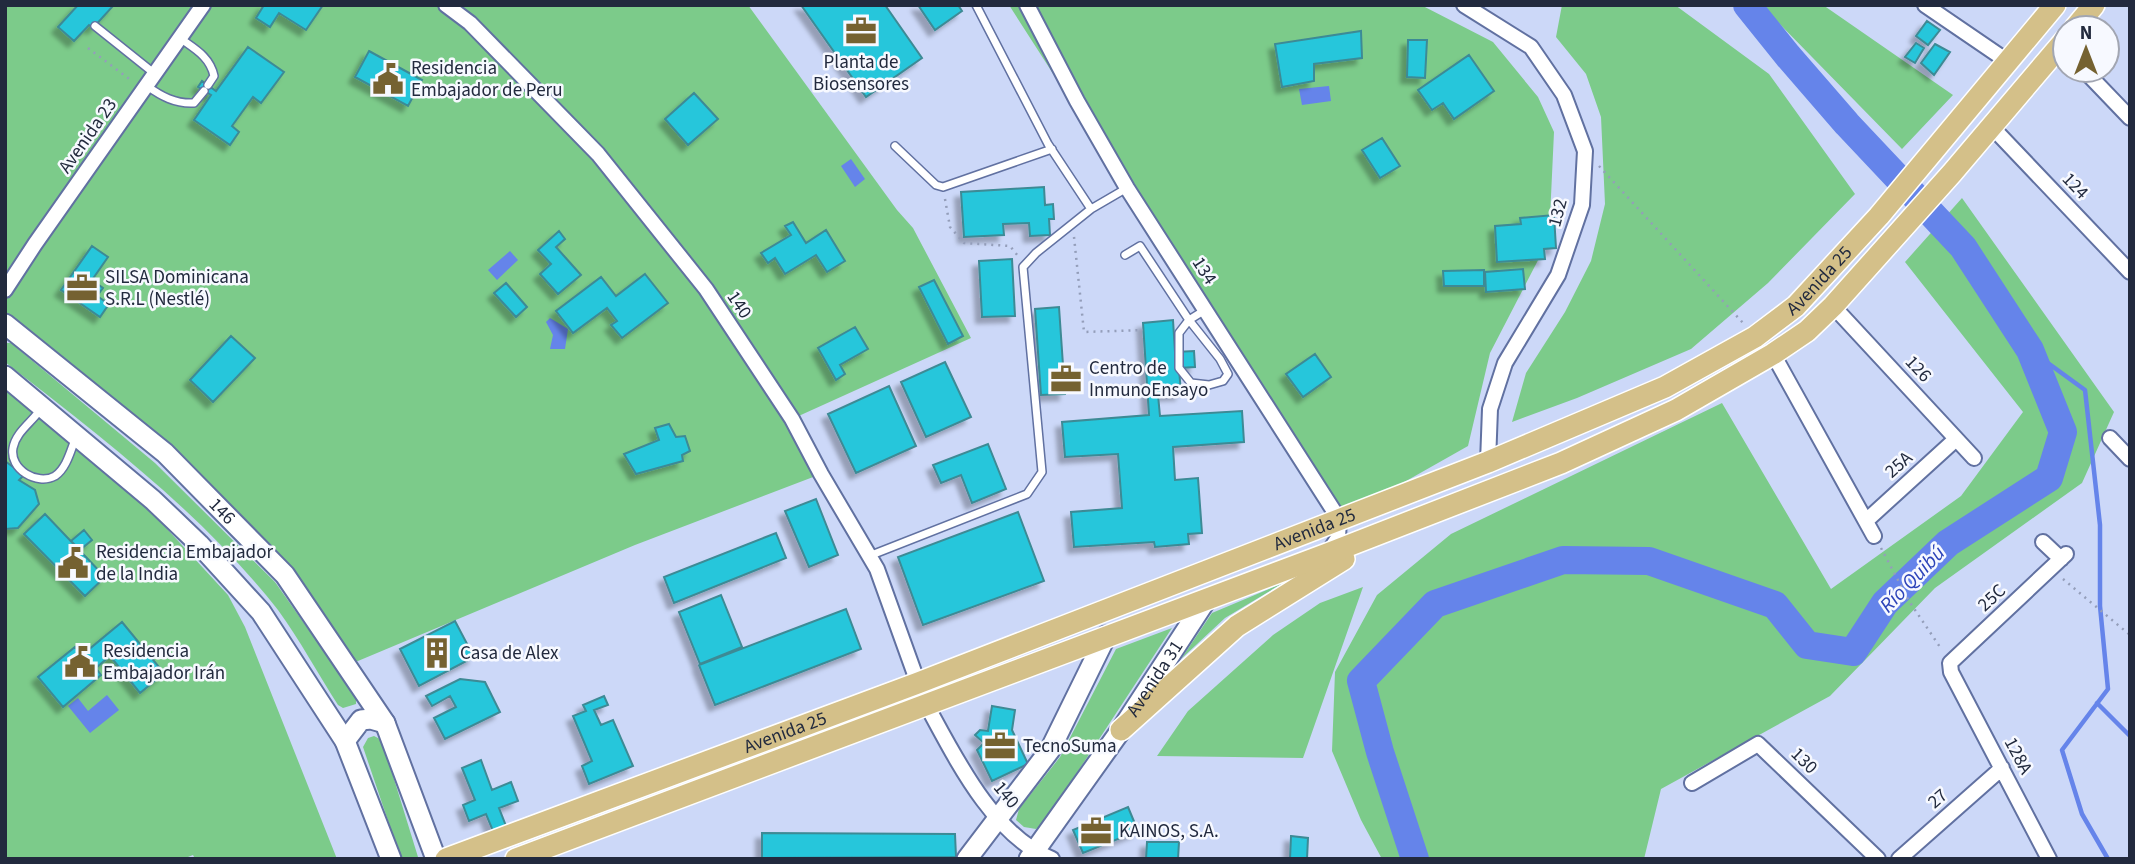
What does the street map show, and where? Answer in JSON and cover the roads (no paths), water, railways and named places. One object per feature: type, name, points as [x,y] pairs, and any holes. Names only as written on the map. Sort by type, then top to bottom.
[{"type":"main road","name":"Avenida 25","points":[[446,859],[918,683],[1488,462],[1665,387],[1755,337],[1796,306],[1879,216],[2055,5]]},
{"type":"main road","name":"Avenida 25","points":[[516,859],[1327,554],[1561,463],[1676,410],[1773,354],[1807,331],[1833,306],[2051,60]]},
{"type":"main road","name":"146","points":[[5,324],[165,453],[285,576],[385,723],[436,859]]},
{"type":"main road","name":"146","points":[[5,376],[153,500],[200,544],[261,612],[345,741],[391,859]]},
{"type":"main road","points":[[1121,730],[1237,626],[1329,566],[1442,509]]},
{"type":"main road","points":[[967,859],[1050,750],[1106,636],[1135,598]]},
{"type":"main road","name":"Avenida 31","points":[[1038,856],[1206,600]]},
{"type":"main road","points":[[345,741],[361,720],[371,719],[385,723]]},
{"type":"street","name":"Avenida 23","points":[[5,290],[34,244],[203,5]]},
{"type":"street","name":"140","points":[[446,5],[470,23],[598,153],[706,289],[792,419],[877,569],[918,683]]},
{"type":"street","name":"134","points":[[1027,5],[1127,188],[1339,519]]},
{"type":"street","name":"132","points":[[1464,5],[1531,47],[1564,95],[1585,151],[1582,205],[1558,275],[1505,363],[1490,409],[1488,462]]},
{"type":"street","points":[[1925,5],[2007,61]]},
{"type":"street","points":[[2097,84],[2130,118]]},
{"type":"street","name":"124","points":[[1992,127],[2130,272]]},
{"type":"street","name":"126","points":[[1833,306],[1974,458]]},
{"type":"street","points":[[1773,354],[1874,536]]},
{"type":"street","points":[[2110,438],[2130,459]]},
{"type":"street","name":"25A","points":[[1867,520],[1956,439]]},
{"type":"street","points":[[1327,554],[1338,538],[1339,519]]},
{"type":"street","name":"25C","points":[[1950,668],[2059,560],[2043,542]]},
{"type":"street","name":"128A","points":[[1950,668],[2049,859]]},
{"type":"street","name":"140","points":[[926,705],[964,773],[998,817],[1038,856]]},
{"type":"street","name":"130","points":[[1692,783],[1758,744],[1878,859]]},
{"type":"street","name":"27","points":[[1899,859],[2002,768]]},
{"type":"lane","points":[[976,5],[1052,149],[1091,209]]},
{"type":"lane","points":[[95,26],[158,93],[184,104],[194,103],[214,76],[212,67],[203,54],[181,39]]},
{"type":"lane","points":[[895,146],[943,187],[1052,149]]},
{"type":"lane","points":[[869,556],[1027,494],[1042,472],[1023,267],[1036,253],[1091,209],[1127,188]]},
{"type":"lane","points":[[1125,256],[1140,246],[1189,320],[1220,359],[1228,374],[1223,381],[1209,385],[1191,383],[1179,368],[1179,333],[1189,320],[1206,310]]},
{"type":"lane","points":[[5,455],[42,407]]},
{"type":"lane","points":[[13,448],[17,465],[23,471],[29,476],[46,479],[61,471],[76,437]]},
{"type":"water","points":[[1329,86],[1331,101],[1302,105],[1299,89]]},
{"type":"water","points":[[851,159],[865,179],[855,187],[841,166]]},
{"type":"water","points":[[510,251],[518,260],[497,280],[488,270]]},
{"type":"water","points":[[550,318],[568,329],[565,349],[550,349],[553,335],[546,322]]},
{"type":"water","points":[[107,695],[119,710],[90,733],[68,706],[78,698],[88,711]]},
{"type":"waterway","name":"Río Quibú","points":[[1415,859],[1380,752],[1361,681],[1435,604],[1563,560],[1649,561],[1775,605],[1807,645],[1853,652],[1885,603],[1948,543],[2049,478],[2063,432],[2030,350],[1963,247],[1847,124],[1747,5]]},
{"type":"waterway","points":[[2030,350],[2085,390],[2100,525],[2100,606],[2108,689],[2062,750],[2082,814],[2108,859]]},
{"type":"waterway","points":[[2097,703],[2130,736]]},
{"type":"place","name":"Planta de Biosensores","points":[[861,31]]},
{"type":"place","name":"Residencia Embajador de Peru","points":[[388,79]]},
{"type":"place","name":"SILSA Dominicana S.R.L (Nestlé)","points":[[82,288]]},
{"type":"place","name":"Centro de InmunoEnsayo","points":[[1066,379]]},
{"type":"place","name":"Residencia Embajador de la India","points":[[73,563]]},
{"type":"place","name":"Casa de Alex","points":[[437,653]]},
{"type":"place","name":"Residencia Embajador Irán","points":[[80,662]]},
{"type":"place","name":"TecnoSuma","points":[[1000,746]]},
{"type":"place","name":"KAINOS, S.A.","points":[[1096,831]]}]
